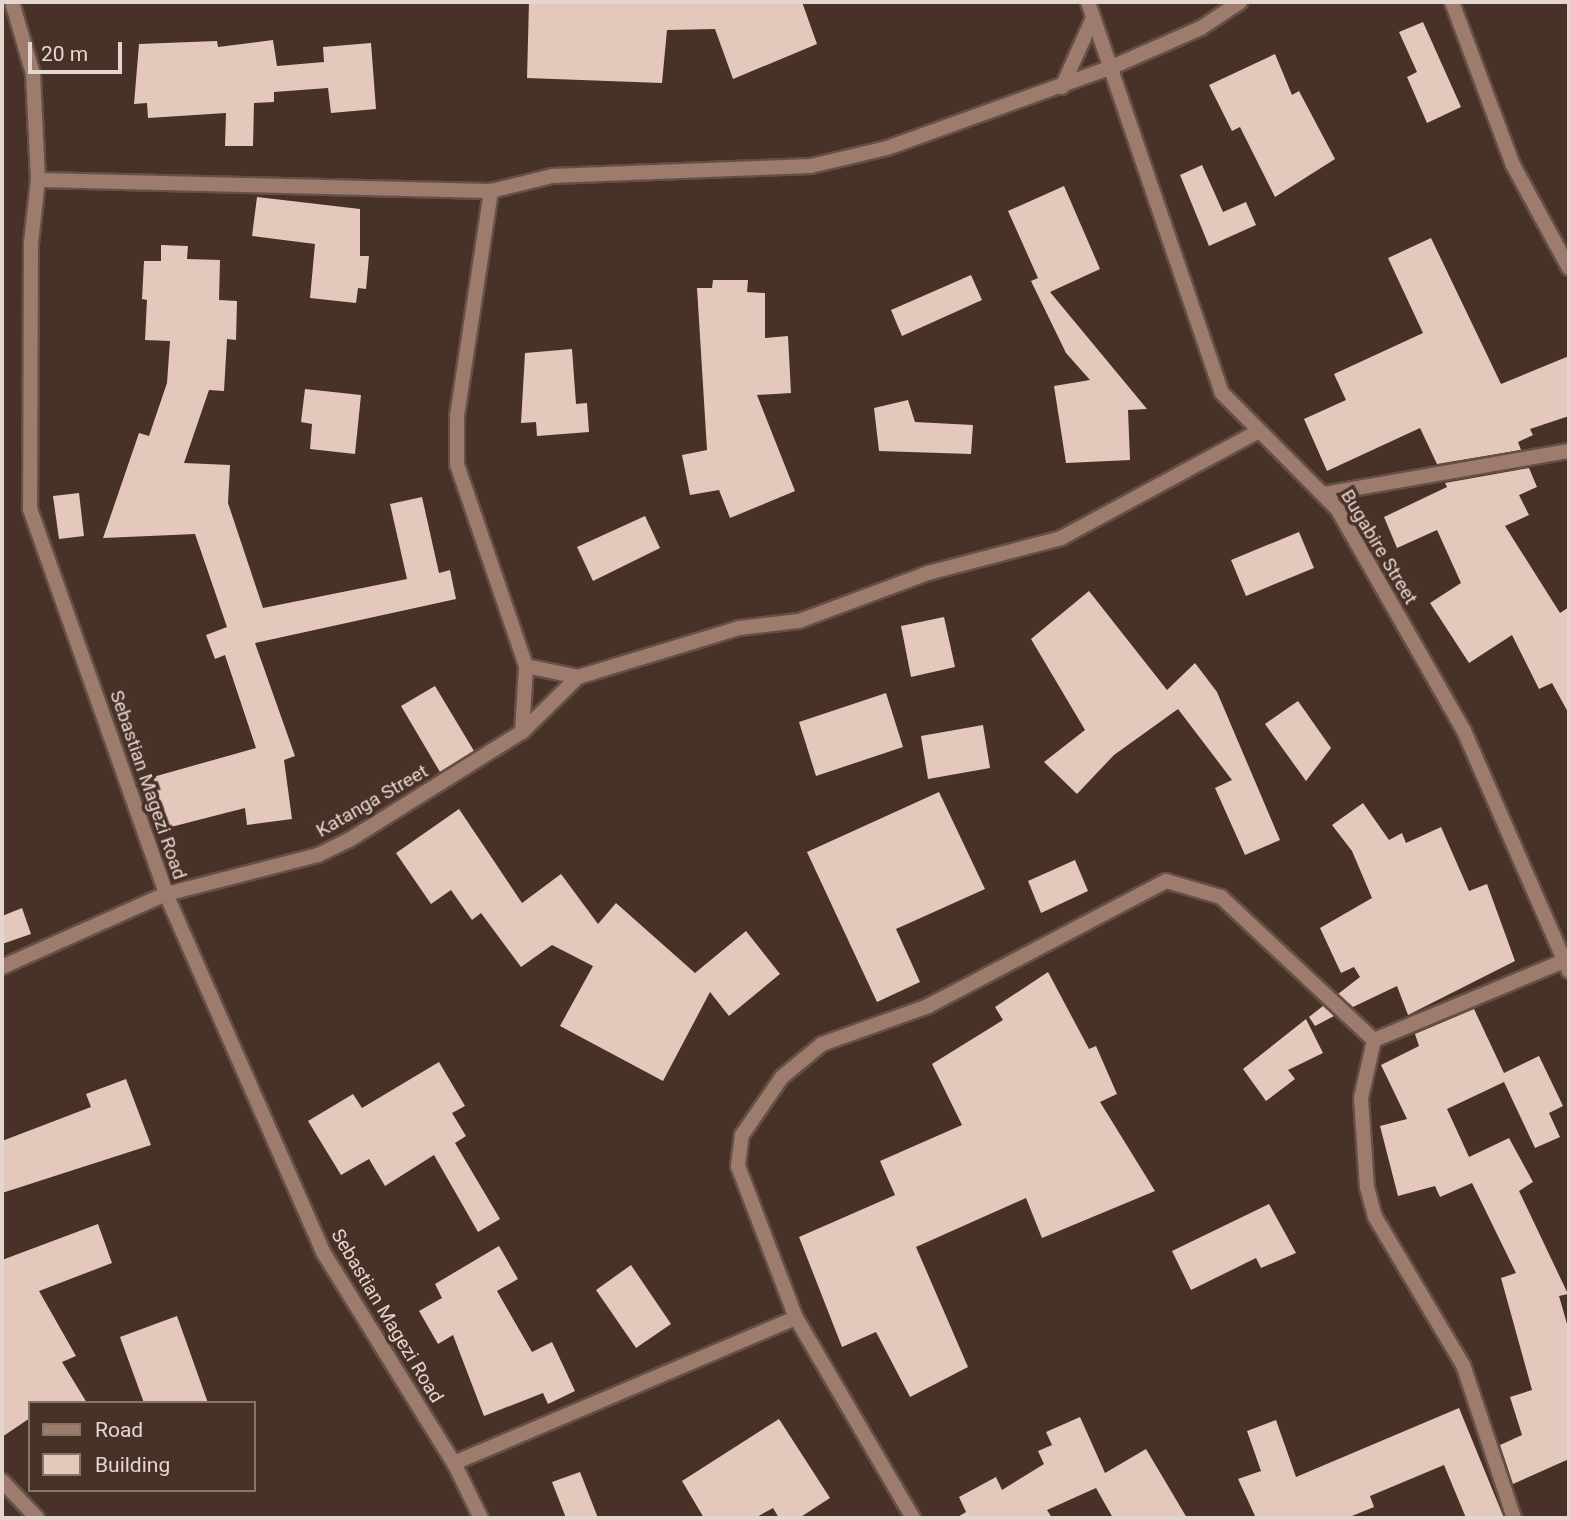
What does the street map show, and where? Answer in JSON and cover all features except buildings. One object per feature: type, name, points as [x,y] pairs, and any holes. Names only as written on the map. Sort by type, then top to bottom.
[{"type":"street","name":"Sebastian Magezi Road","points":[[12,2],[33,74],[38,180],[31,243],[30,509],[166,894],[323,1252],[454,1463],[481,1518]]},
{"type":"street","name":"Bugabire Street","points":[[1088,2],[1222,393],[1255,433],[1324,494],[1464,731],[1568,964]]},
{"type":"street","points":[[38,180],[491,191],[552,176],[811,166],[887,148],[1062,87],[1201,28],[1240,2]]},
{"type":"street","points":[[1452,2],[1513,165],[1569,268]]},
{"type":"street","points":[[1062,87],[1093,18]]},
{"type":"street","points":[[491,191],[457,416],[457,464],[526,666],[522,732]]},
{"type":"street","name":"Katanga Street","points":[[2,967],[166,894],[318,855],[522,732],[578,677],[739,628],[800,621],[928,573],[1061,538],[1255,433]]},
{"type":"street","points":[[1324,494],[1569,451]]},
{"type":"street","points":[[526,666],[578,677]]},
{"type":"street","points":[[913,1518],[796,1318],[738,1166],[742,1135],[756,1108],[822,1044],[928,1006],[1138,891],[1166,881],[1221,897],[1374,1040]]},
{"type":"street","points":[[1374,1040],[1568,964]]},
{"type":"street","points":[[1374,1040],[1360,1098],[1373,1207],[1463,1365],[1514,1518]]},
{"type":"street","points":[[454,1463],[796,1318]]},
{"type":"street","points":[[2,1482],[37,1518]]}]
